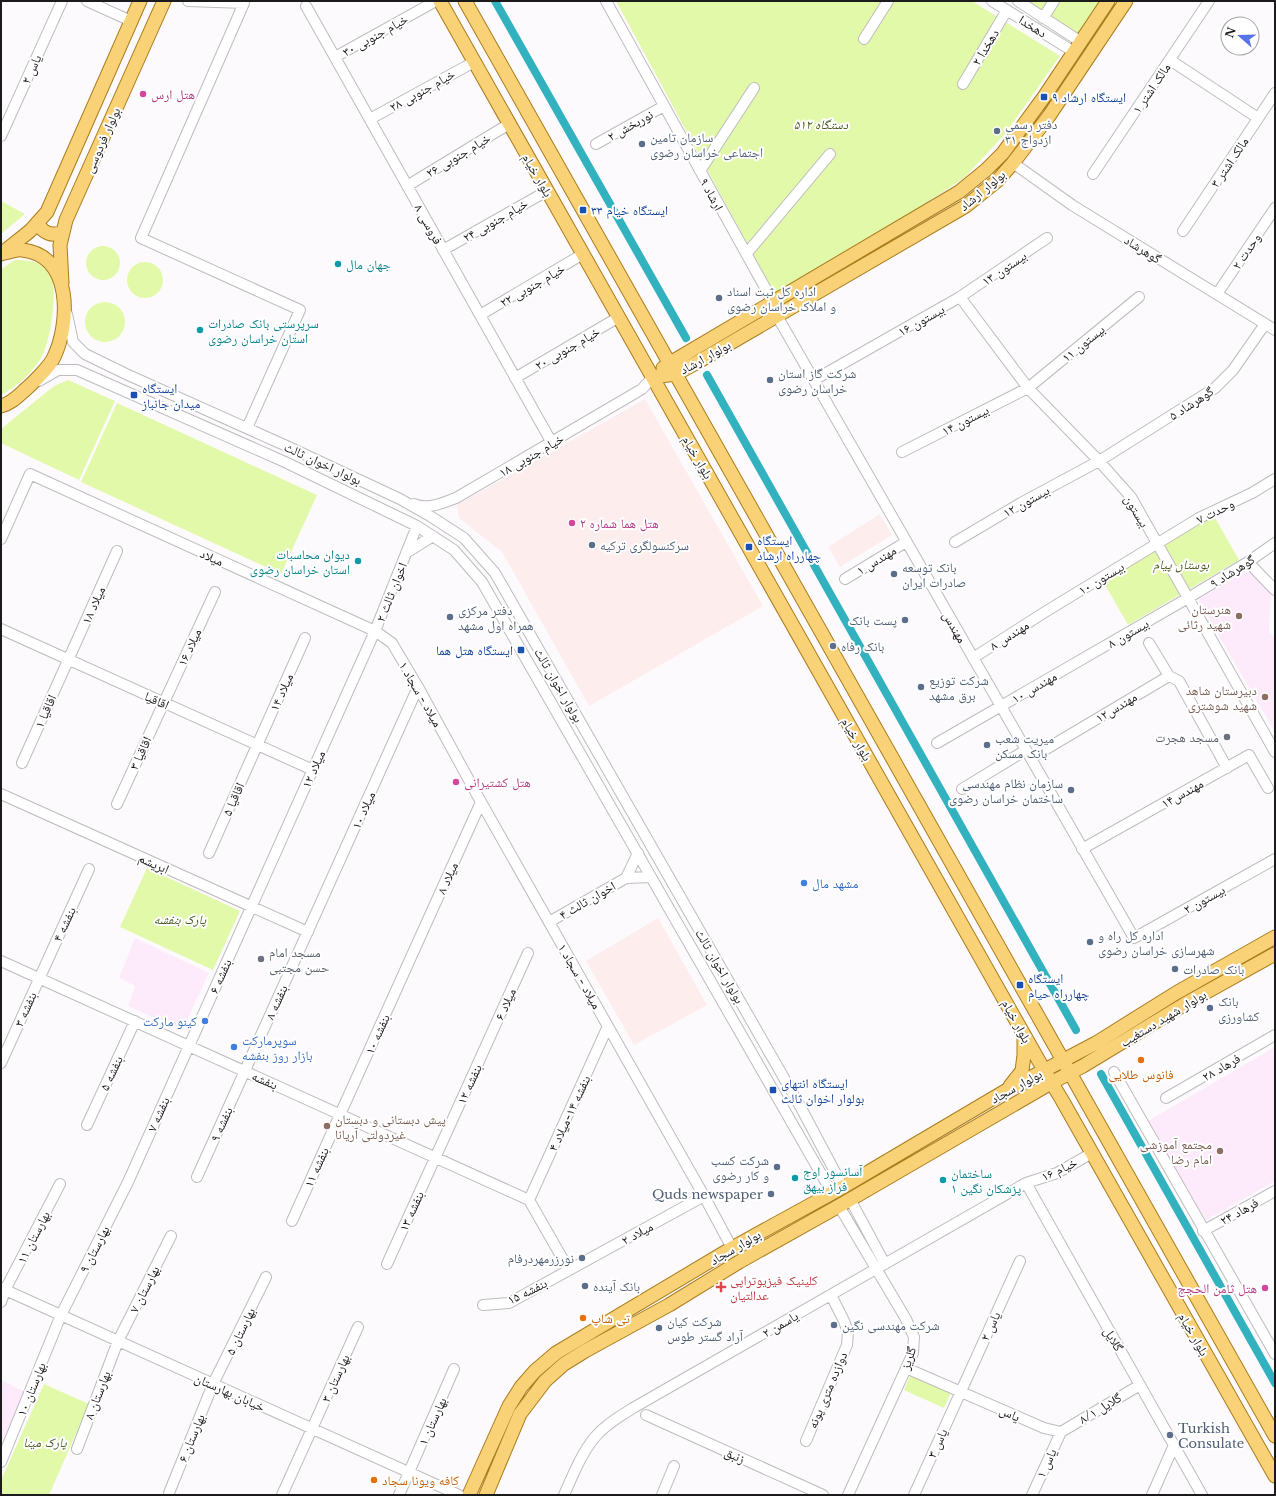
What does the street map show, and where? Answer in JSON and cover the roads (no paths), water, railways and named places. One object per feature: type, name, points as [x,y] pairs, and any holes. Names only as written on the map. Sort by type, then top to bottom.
[{"type":"main road","name":"بولوار فردوسی","points":[[1,254],[30,231],[51,204],[140,1]]},
{"type":"main road","name":"بولوار فردوسی","points":[[4,407],[30,386],[53,359],[62,337],[65,309],[60,245],[66,220],[164,1]]},
{"type":"main road","name":"بلوار خیام","points":[[440,1],[1051,1083],[1275,1476]]},
{"type":"main road","name":"بلوار خیام","points":[[465,1],[1275,1436]]},
{"type":"main road","name":"بولوار ارشاد","points":[[673,368],[773,302],[959,192],[986,170],[1003,153],[1044,97],[1108,1]]},
{"type":"main road","name":"بولوار ارشاد","points":[[653,377],[777,316],[966,206],[997,181],[1014,163],[1049,116],[1126,1]]},
{"type":"main road","points":[[37,223],[42,230],[50,234],[59,234],[63,232]]},
{"type":"main road","points":[[1,254],[22,250],[38,254],[51,263],[62,283]]},
{"type":"main road","name":"بولوار شهید دستغیب","points":[[1062,1061],[1176,993],[1275,937]]},
{"type":"main road","name":"بولوار شهید دستغیب","points":[[1051,1083],[1185,1004],[1275,954]]},
{"type":"main road","points":[[1007,1090],[1022,1071],[1024,1034]]},
{"type":"main road","name":"بولوار سجاد","points":[[469,1495],[509,1406],[520,1387],[556,1353],[732,1248],[838,1190],[1007,1090],[1062,1061]]},
{"type":"main road","name":"بولوار سجاد","points":[[486,1495],[520,1414],[545,1381],[564,1364],[669,1305],[739,1262],[1051,1083]]},
{"type":"main road","points":[[838,1190],[844,1202]]},
{"type":"main road","points":[[1184,1315],[1185,1309],[1189,1304],[1201,1306]]},
{"type":"street","name":"یاس ۲","points":[[1,136],[62,1]]},
{"type":"street","points":[[87,1],[131,21]]},
{"type":"street","points":[[188,1],[244,3],[141,238],[300,310],[247,428]]},
{"type":"street","name":"خیام جنوبی ۳۰","points":[[335,57],[436,1]]},
{"type":"street","name":"ارشاد ۹","points":[[606,1],[773,302]]},
{"type":"street","points":[[864,39],[888,1]]},
{"type":"street","name":"دهخدا","points":[[992,1],[1077,47]]},
{"type":"street","name":"دهخدا","points":[[1018,1],[1043,18],[1077,47]]},
{"type":"street","points":[[1043,18],[1054,1]]},
{"type":"street","name":"مالک اشتر ۱","points":[[1093,174],[1209,1]]},
{"type":"street","name":"فروسی ۸","points":[[306,6],[552,442]]},
{"type":"street","name":"دهخدا ۲","points":[[963,84],[1007,10]]},
{"type":"street","points":[[1170,60],[1258,118]]},
{"type":"street","name":"خیام جنوبی ۲۸","points":[[370,119],[474,62]]},
{"type":"street","points":[[700,171],[754,88]]},
{"type":"street","name":"مالک اشتر ۳","points":[[1183,231],[1275,93]]},
{"type":"street","name":"نوربخش ۲","points":[[596,144],[664,106]]},
{"type":"street","name":"خیام جنوبی ۲۶","points":[[407,186],[509,124]]},
{"type":"street","points":[[747,253],[830,154]]},
{"type":"street","name":"گوهرشاد","points":[[1014,163],[1072,205],[1275,330]]},
{"type":"street","name":"خیام جنوبی ۲۴","points":[[443,250],[547,191]]},
{"type":"street","name":"وحدت ۲","points":[[1217,294],[1275,208]]},
{"type":"street","name":"بیستون ۱۳","points":[[960,297],[1048,238]]},
{"type":"street","name":"خیام جنوبی ۲۲","points":[[480,315],[583,254]]},
{"type":"street","name":"بیستون ۱۶","points":[[814,380],[960,297]]},
{"type":"street","name":"بیستون","points":[[960,297],[1028,388],[1099,461],[1131,497],[1156,544],[1275,752]]},
{"type":"street","name":"بیستون ۱۱","points":[[1028,388],[1139,297]]},
{"type":"street","name":"بولوار اخوان ثالث","points":[[65,309],[73,342],[85,354],[400,499],[464,538],[495,573],[796,1099],[838,1190]]},
{"type":"street","name":"مهندس","points":[[777,316],[1134,938]]},
{"type":"street","name":"خیام جنوبی ۲۰","points":[[515,378],[619,317]]},
{"type":"street","name":"گوهرشاد ۵","points":[[1099,461],[1215,388],[1233,370],[1266,324]]},
{"type":"street","points":[[30,386],[58,370],[77,370],[285,462],[417,526],[454,550],[482,582],[651,877],[838,1190]]},
{"type":"street","name":"خیام جنوبی ۱۸","points":[[400,499],[420,507],[438,505],[456,498],[642,389],[653,377]]},
{"type":"street","name":"بیستون ۱۴","points":[[902,452],[1028,388]]},
{"type":"street","points":[[285,462],[291,448]]},
{"type":"street","name":"بیستون ۱۲","points":[[955,542],[1021,503],[1099,461]]},
{"type":"street","name":"میلاد","points":[[1,539],[30,474],[375,631],[392,642]]},
{"type":"street","name":"وحدت ۷","points":[[1156,544],[1199,518],[1252,493],[1275,479]]},
{"type":"street","name":"اخوان ثالث ۲","points":[[375,631],[417,526]]},
{"type":"street","name":"اخوان ثالث ۲","points":[[406,553],[433,536]]},
{"type":"street","name":"مهندس ۱","points":[[845,579],[906,542]]},
{"type":"street","name":"گوهرشاد ۹","points":[[1188,598],[1248,562],[1275,543]]},
{"type":"street","name":"بیستون ۱۰","points":[[1045,612],[1156,544]]},
{"type":"street","name":"میلاد ۱۸","points":[[68,660],[117,551]]},
{"type":"street","points":[[1248,562],[1275,590]]},
{"type":"street","name":"میلاد ۱۶","points":[[164,703],[215,592]]},
{"type":"street","name":"بیستون ۸","points":[[1067,668],[1188,598]]},
{"type":"street","name":"مهندس ۸","points":[[973,658],[1045,612]]},
{"type":"street","name":"اقاقیا","points":[[1,629],[313,770]]},
{"type":"street","name":"میلاد ۱۲","points":[[252,907],[375,631]]},
{"type":"street","name":"میلاد ۱۴","points":[[257,745],[305,638]]},
{"type":"street","name":"میلاد - سجاد ۱","points":[[392,642],[732,1248]]},
{"type":"street","points":[[1149,643],[1169,676],[1179,681],[1227,768]]},
{"type":"street","name":"اقاقیا ۱","points":[[22,763],[68,660]]},
{"type":"street","name":"مهندس ۱۰","points":[[937,743],[1067,668]]},
{"type":"street","name":"مهندس۱۲","points":[[962,789],[1169,676]]},
{"type":"street","name":"میلاد ۱۰","points":[[308,932],[418,688]]},
{"type":"street","name":"اقاقیا ۳","points":[[117,804],[164,703]]},
{"type":"street","name":"اقاقیا ۵","points":[[209,853],[257,745]]},
{"type":"street","name":"مهندس۱۴","points":[[1082,849],[1249,755],[1268,788]]},
{"type":"street","name":"ابریشم","points":[[1,794],[308,932]]},
{"type":"street","name":"میلاد ۸","points":[[413,953],[481,802]]},
{"type":"street","points":[[632,843],[645,836]]},
{"type":"street","name":"اخوان ثالث ۴","points":[[626,878],[638,853]]},
{"type":"street","name":"بیستون ۲","points":[[1134,938],[1275,859]]},
{"type":"street","name":"بنفشه ۴","points":[[39,978],[89,869]]},
{"type":"street","name":"اخوان ثالث ۴","points":[[549,922],[626,878],[651,877]]},
{"type":"street","name":"بنفشه ۶","points":[[189,1046],[252,907]]},
{"type":"street","name":"بنفشه ۸","points":[[245,1071],[308,932]]},
{"type":"street","name":"بنفشه ۱۰","points":[[340,1114],[413,953]]},
{"type":"street","name":"میلاد ۶","points":[[482,1055],[528,953]]},
{"type":"street","name":"بنفشه","points":[[1,961],[529,1200]]},
{"type":"street","name":"بنفشه ۳","points":[[1,1063],[39,978]]},
{"type":"street","name":"بنفشه ۵","points":[[87,1125],[135,1021]]},
{"type":"street","name":"بنفشه ۱۴-میلاد ۴","points":[[529,1200],[608,1026]]},
{"type":"street","name":"فرهاد ۲۸","points":[[1166,1098],[1275,1036]]},
{"type":"street","name":"بنفشه ۷","points":[[128,1182],[189,1046]]},
{"type":"street","name":"بنفشه ۱۲","points":[[436,1157],[482,1055]]},
{"type":"street","name":"بنفشه ۹","points":[[197,1177],[245,1071]]},
{"type":"street","points":[[1114,1072],[1203,1231],[1275,1354]]},
{"type":"street","name":"بنفشه ۱۱","points":[[292,1221],[340,1114]]},
{"type":"street","name":"خیام ۱۶","points":[[1026,1183],[1057,1173],[1092,1153]]},
{"type":"street","name":"بنفشه ۱۳","points":[[387,1264],[436,1157]]},
{"type":"street","name":"بهارستان ۹","points":[[61,1315],[128,1182]]},
{"type":"street","name":"یاسمن ۲","points":[[564,1495],[584,1453],[596,1436],[612,1422],[632,1408],[1026,1183]]},
{"type":"street","name":"گلایل","points":[[1026,1183],[1202,1495]]},
{"type":"street","name":"بهارستان ۱۱","points":[[1,1302],[3,1289],[60,1184]]},
{"type":"street","name":"فرهاد ۲۴","points":[[1203,1231],[1275,1191]]},
{"type":"street","name":"میلاد ۲","points":[[569,1270],[704,1196]]},
{"type":"street","points":[[529,1200],[569,1270]]},
{"type":"street","points":[[844,1202],[885,1264]]},
{"type":"street","name":"گلریز","points":[[844,1202],[876,1269],[906,1319],[914,1337],[913,1353],[848,1495]]},
{"type":"street","name":"بهارستان ۷","points":[[118,1341],[171,1236]]},
{"type":"street","name":"یاس ۲","points":[[961,1391],[1020,1261]]},
{"type":"street","name":"بنفشه ۱۵","points":[[483,1305],[509,1303],[569,1270]]},
{"type":"street","name":"بهارستان ۵","points":[[214,1384],[266,1277]]},
{"type":"street","name":"خیابان بهارستان","points":[[3,1289],[459,1495]]},
{"type":"street","name":"دوازده متری پونه","points":[[806,1441],[847,1345],[848,1332],[831,1295]]},
{"type":"street","name":"بهارستان ۱۰","points":[[1,1462],[61,1315]]},
{"type":"street","name":"بهارستان ۳","points":[[282,1495],[358,1327]]},
{"type":"street","name":"بهارستان ۸","points":[[77,1449],[118,1341]]},
{"type":"street","name":"یاس","points":[[906,1368],[1044,1428],[1061,1432]]},
{"type":"street","name":"بهارستان ۱","points":[[399,1495],[454,1369]]},
{"type":"street","name":"بهارستان ۶","points":[[169,1492],[214,1384]]},
{"type":"street","name":"گلایل ۸/۱","points":[[1061,1432],[1140,1385]]},
{"type":"street","name":"یاس ۳","points":[[914,1495],[961,1391]]},
{"type":"street","name":"زنبق","points":[[646,1415],[823,1495]]},
{"type":"street","name":"یاس ۱","points":[[1032,1495],[1061,1432]]},
{"type":"street","points":[[1152,1495],[1174,1445]]},
{"type":"street","points":[[662,1495],[674,1466]]},
{"type":"waterway","points":[[495,1],[686,338]]},
{"type":"waterway","points":[[707,375],[1076,1030]]},
{"type":"waterway","points":[[1101,1074],[1275,1383]]},
{"type":"place","name":"هتل ارس","points":[[143,94]]},
{"type":"place","name":"ایستگاه ارشاد ۹","points":[[1044,97]]},
{"type":"place","name":"دفتر رسمی ازدواج ۳۱","points":[[997,131]]},
{"type":"place","name":"سازمان تامین اجتماعی خراسان رضوی","points":[[642,144]]},
{"type":"place","name":"ایستگاه خیام ۳۳","points":[[583,210]]},
{"type":"place","name":"جهان مال","points":[[338,264]]},
{"type":"place","name":"اداره کل ثبت اسناد و املاک خراسان رضوی","points":[[719,298]]},
{"type":"place","name":"سرپرستی بانک صادرات استان خراسان رضوی","points":[[200,330]]},
{"type":"place","name":"شرکت گاز استان خراسان رضوی","points":[[770,380]]},
{"type":"place","name":"ایستگاه میدان جانباز","points":[[134,395]]},
{"type":"place","name":"هتل هما شماره ۲","points":[[572,523]]},
{"type":"place","name":"سرکنسولگری ترکیه","points":[[592,545]]},
{"type":"place","name":"ایستگاه چهارراه ارشاد","points":[[749,547]]},
{"type":"place","name":"دیوان محاسبات استان خراسان رضوی","points":[[358,561]]},
{"type":"place","name":"بانک توسعه صادرات ایران","points":[[894,574]]},
{"type":"place","name":"هنرستان شهید رثائی","points":[[1239,616]]},
{"type":"place","name":"دفتر مرکزی همراه اول مشهد","points":[[450,617]]},
{"type":"place","name":"پست بانک","points":[[905,620]]},
{"type":"place","name":"بانک رفاه","points":[[833,646]]},
{"type":"place","name":"ایستگاه هتل هما","points":[[521,650]]},
{"type":"place","name":"شرکت توزیع برق مشهد","points":[[921,687]]},
{"type":"place","name":"دبیرستان شاهد شهید شوشتری","points":[[1265,697]]},
{"type":"place","name":"مسجد هجرت","points":[[1227,737]]},
{"type":"place","name":"میریت شعب بانک مسکن","points":[[987,745]]},
{"type":"place","name":"هتل کشتیرانی","points":[[456,782]]},
{"type":"place","name":"سازمان نظام مهندسی ساختمان خراسان رضوی","points":[[1071,790]]},
{"type":"place","name":"مشهد مال","points":[[804,883]]},
{"type":"place","name":"اداره کل راه و شهرسازی خراسان رضوی","points":[[1090,942]]},
{"type":"place","name":"مسجد امام حسن مجتبی","points":[[261,959]]},
{"type":"place","name":"بانک صادرات","points":[[1175,969]]},
{"type":"place","name":"ایستگاه چهارراه حیام","points":[[1020,985]]},
{"type":"place","name":"بانک کشاورزی","points":[[1210,1008]]},
{"type":"place","name":"کینو مارکت","points":[[205,1021]]},
{"type":"place","name":"سوپرمارکت بازار روز بنفشه","points":[[234,1047]]},
{"type":"place","name":"فانوس طلایی","points":[[1141,1060]]},
{"type":"place","name":"ایستگاه انتهای بولوار اخوان ثالث","points":[[773,1090]]},
{"type":"place","name":"پیش دبستانی و دبستان غیردولتی آریانا","points":[[327,1126]]},
{"type":"place","name":"مجتمع آموزشی امام رضا","points":[[1220,1151]]},
{"type":"place","name":"شرکت کسب و کار رضوی","points":[[777,1167]]},
{"type":"place","name":"آسانسور اوج فراز بیهق","points":[[795,1178]]},
{"type":"place","name":"ساختمان پزشکان نگین ۱","points":[[943,1180]]},
{"type":"place","name":"Quds newspaper","points":[[771,1194]]},
{"type":"place","name":"نورزرمهردرفام","points":[[582,1258]]},
{"type":"place","name":"بانک آینده","points":[[585,1286]]},
{"type":"place","name":"کلینیک فیزیوتراپی عدالتیان","points":[[721,1287]]},
{"type":"place","name":"هتل ثامن الحجج","points":[[1265,1288]]},
{"type":"place","name":"تی شاپ","points":[[583,1318]]},
{"type":"place","name":"شرکت مهندسی نگین","points":[[834,1325]]},
{"type":"place","name":"شرکت کیان آراد گستر طوس","points":[[659,1328]]},
{"type":"place","name":"Turkish Consulate","points":[[1170,1435]]},
{"type":"place","name":"کافه ویونا سجاد","points":[[374,1480]]},
{"type":"park label","name":"۵۱۲ دستگاه","points":[[821,124]]},
{"type":"park label","name":"بوستان پیام","points":[[1181,564]]},
{"type":"park label","name":"پارک بنفشه","points":[[180,919]]},
{"type":"park label","name":"پارک مینا","points":[[45,1442]]}]
